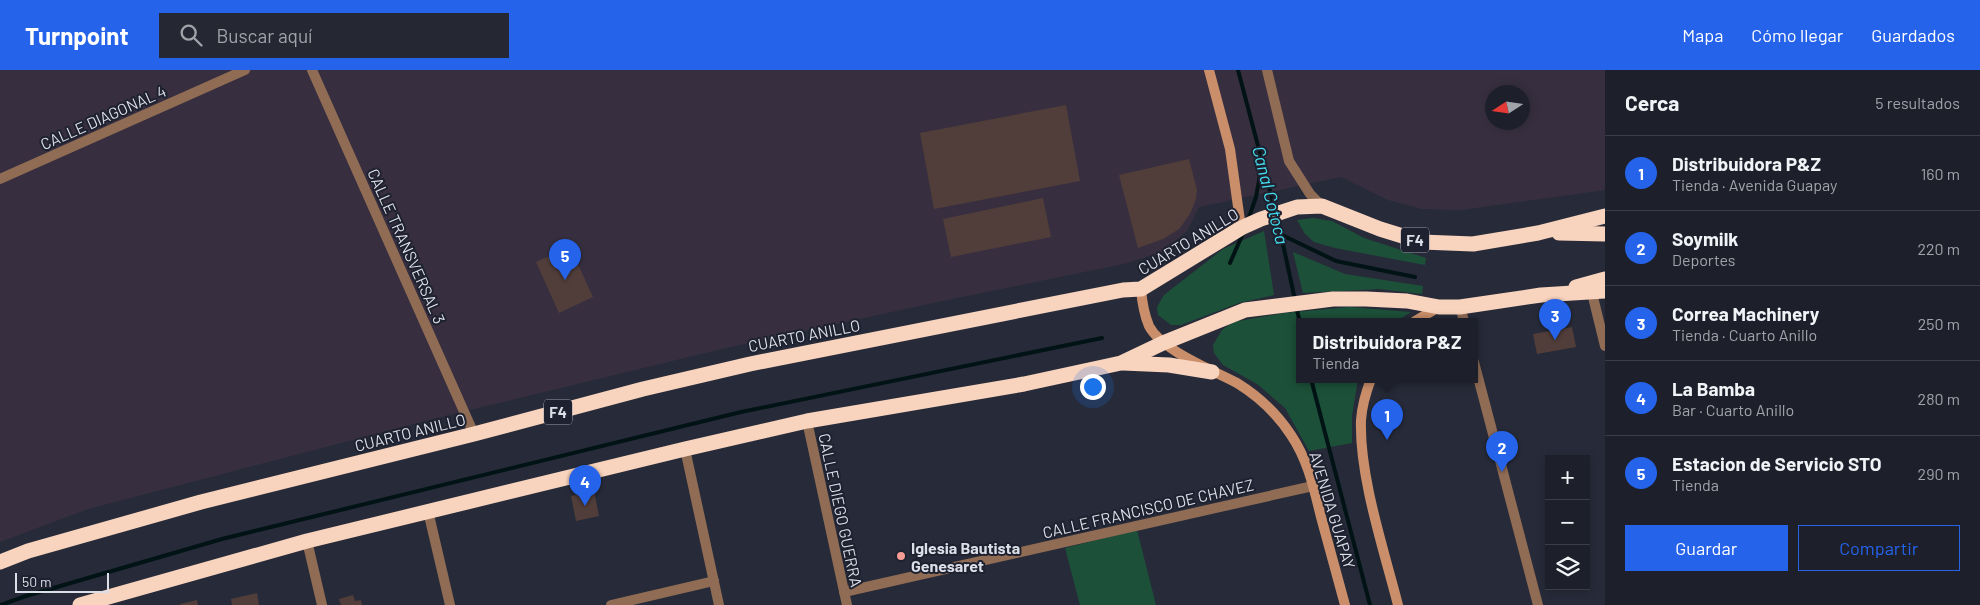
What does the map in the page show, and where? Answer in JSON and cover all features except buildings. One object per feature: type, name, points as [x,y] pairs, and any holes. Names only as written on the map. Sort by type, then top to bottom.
[{"type":"highway","name":"CUARTO ANILLO","points":[[0,562],[28,551],[201,502],[474,434],[643,389],[750,364],[1123,290],[1141,289],[1241,228],[1297,207],[1322,206],[1380,229],[1422,242],[1473,244],[1538,233],[1605,216]]},
{"type":"highway","points":[[1538,233],[1605,234]]},
{"type":"highway","points":[[80,605],[307,541],[428,510],[685,449],[807,421],[1024,384],[1121,363],[1245,310],[1332,299],[1366,299],[1440,307],[1462,314],[1605,279]]},
{"type":"highway","points":[[1541,295],[1598,292]]},
{"type":"highway","points":[[1121,363],[1169,365],[1212,372]]},
{"type":"main road","points":[[1210,70],[1230,150],[1241,228]]},
{"type":"main road","name":"AVENIDA GUAPAY","points":[[1141,289],[1142,307],[1150,327],[1164,343],[1212,372],[1237,384],[1258,399],[1278,417],[1292,437],[1304,460],[1313,486],[1345,605]]},
{"type":"main road","points":[[1420,318],[1440,307]]},
{"type":"main road","points":[[1369,383],[1365,394],[1361,420],[1363,449],[1373,508],[1398,605]]},
{"type":"street","name":"CALLE DIAGONAL 4","points":[[0,179],[245,70]]},
{"type":"street","name":"CALLE TRANSVERSAL 3","points":[[312,70],[474,434]]},
{"type":"street","points":[[1267,70],[1289,161],[1310,194],[1322,206]]},
{"type":"street","points":[[1598,292],[1605,346]]},
{"type":"street","points":[[1478,377],[1538,605]]},
{"type":"street","name":"CALLE DIEGO GUERRA","points":[[807,421],[847,605]]},
{"type":"street","points":[[685,449],[719,605]]},
{"type":"street","name":"CALLE FRANCISCO DE CHAVEZ","points":[[844,592],[1313,486]]},
{"type":"street","points":[[428,510],[450,605]]},
{"type":"street","points":[[307,541],[322,605]]},
{"type":"street","points":[[612,605],[714,581]]},
{"type":"shaded area","points":[[0,70],[1605,70],[1605,190],[1461,210],[1422,209],[1388,200],[1341,177],[1199,207],[1187,231],[1164,251],[1128,263],[726,348],[429,420],[88,509],[0,542]]},
{"type":"green space","points":[[1313,218],[1332,221],[1364,238],[1426,258],[1425,265],[1335,248],[1314,242],[1305,234],[1297,220]]},
{"type":"green space","points":[[1264,231],[1274,295],[1239,303],[1181,325],[1171,325],[1158,315],[1157,307],[1164,295],[1223,249]]},
{"type":"green space","points":[[1293,252],[1345,274],[1423,286],[1422,294],[1379,289],[1303,293]]},
{"type":"green space","points":[[1350,307],[1411,312],[1402,318],[1296,318],[1296,383],[1357,383],[1352,416],[1352,443],[1309,451],[1285,408],[1257,384],[1223,365],[1214,353],[1213,345],[1222,330],[1233,322],[1284,313]]},
{"type":"green space","points":[[1137,530],[1156,605],[1080,605],[1065,548]]},
{"type":"waterway","name":"Canal Cotoca","points":[[1238,70],[1275,210]]},
{"type":"waterway","points":[[1248,220],[1256,197],[1262,164]]},
{"type":"waterway","name":"Canal Cotoca","points":[[1277,216],[1295,300]]},
{"type":"waterway","points":[[1230,263],[1244,231]]},
{"type":"waterway","points":[[1282,235],[1336,261],[1415,277]]},
{"type":"waterway","name":"Canal Cotoca","points":[[1296,307],[1299,318]]},
{"type":"waterway","points":[[1,605],[222,539],[741,412],[1102,338]]},
{"type":"waterway","name":"Canal Cotoca","points":[[1312,383],[1370,605]]},
{"type":"place","name":"Estacion de Servicio STO","points":[[565,280]]},
{"type":"place","name":"Correa Machinery","points":[[1555,340]]},
{"type":"place","name":"Distribuidora P&Z","points":[[1387,440]]},
{"type":"place","name":"Soymilk","points":[[1502,472]]},
{"type":"place","name":"La Bamba","points":[[585,506]]},
{"type":"place","name":"Iglesia Bautista Genesaret","points":[[901,556]]}]
